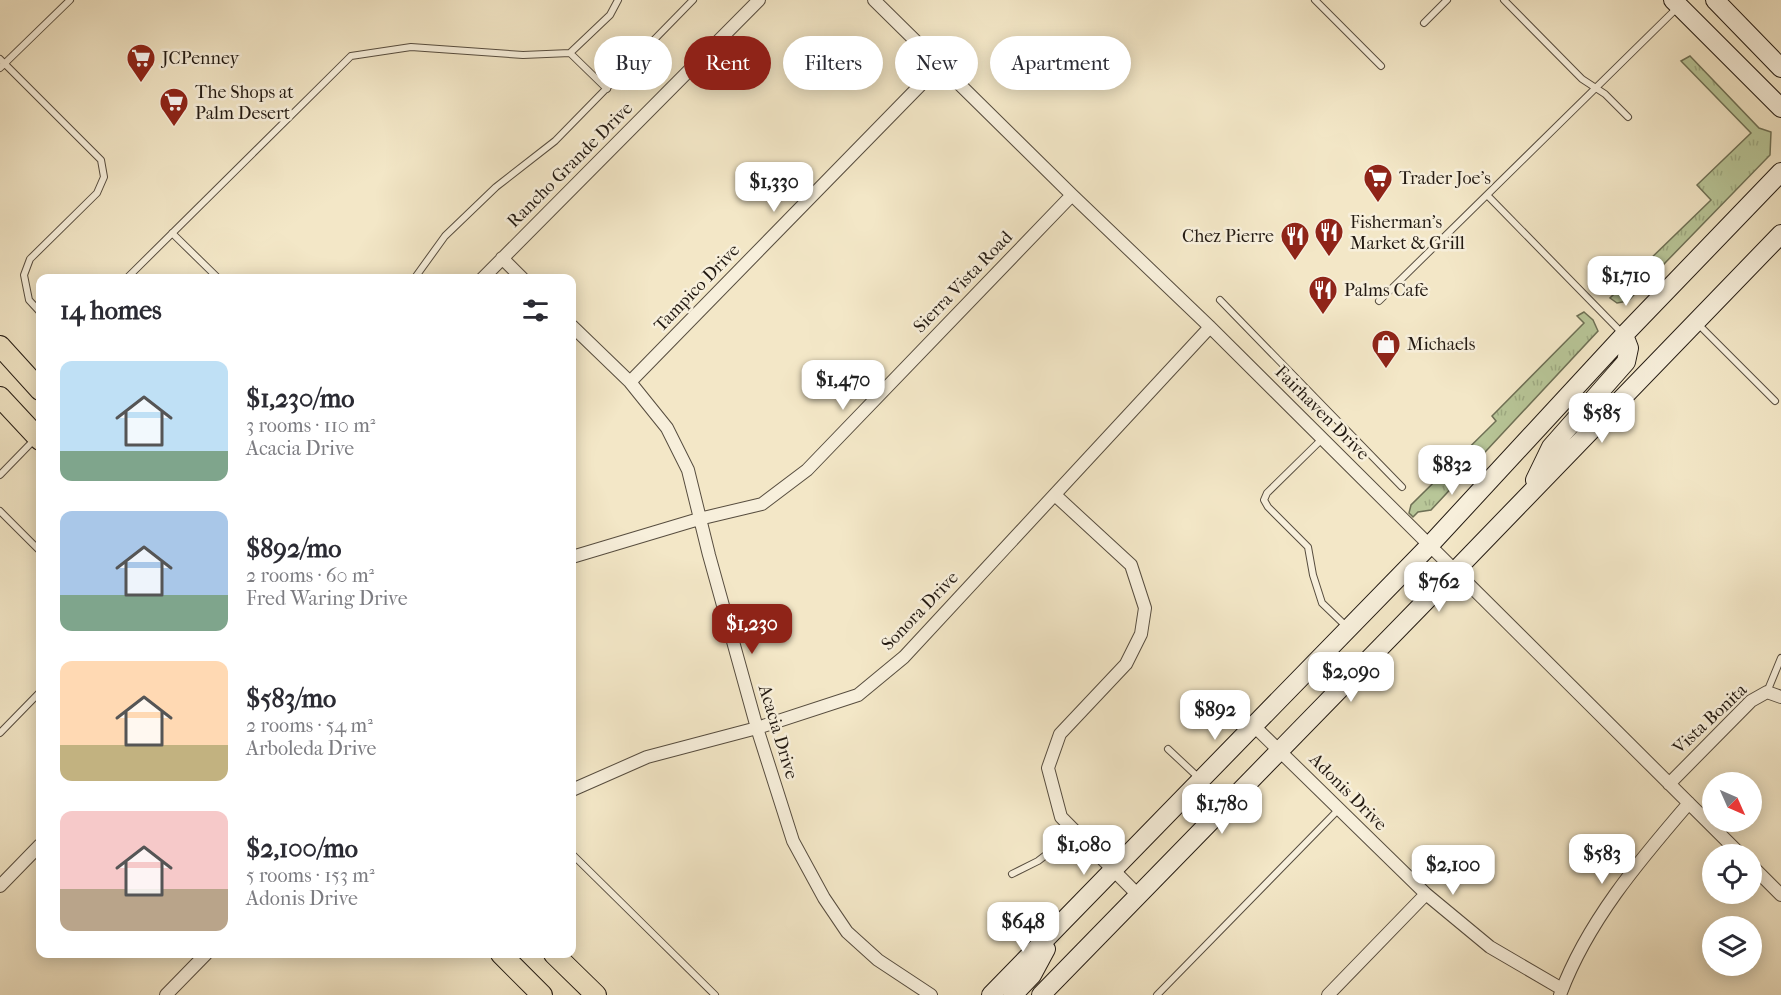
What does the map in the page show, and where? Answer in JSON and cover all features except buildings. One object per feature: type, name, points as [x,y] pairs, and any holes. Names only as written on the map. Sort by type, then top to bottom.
[{"type":"main road","points":[[1717,1],[1781,68]]},
{"type":"main road","points":[[1676,3],[1781,108]]},
{"type":"main road","points":[[991,995],[1429,546],[1624,335],[1781,172]]},
{"type":"main road","points":[[1041,995],[1781,234]]},
{"type":"main road","points":[[1528,496],[1551,447],[1626,362],[1629,348],[1624,335]]},
{"type":"main road","points":[[0,346],[36,386]]},
{"type":"main road","points":[[0,391],[11,396],[36,429]]},
{"type":"main road","points":[[0,397],[36,430]]},
{"type":"main road","points":[[1012,995],[1032,975],[1057,929]]},
{"type":"main road","points":[[505,958],[542,995]]},
{"type":"main road","points":[[558,958],[596,995]]},
{"type":"street","name":"Rancho Grande Drive","points":[[487,274],[759,0]]},
{"type":"street","name":"Fairhaven Drive","points":[[874,0],[911,36]]},
{"type":"street","name":"Tampico Drive","points":[[630,382],[916,90]]},
{"type":"street","name":"Fairhaven Drive","points":[[965,90],[1210,327],[1730,844]]},
{"type":"street","name":"Sierra Vista Road","points":[[576,556],[699,519],[762,504],[807,470],[1072,195]]},
{"type":"street","points":[[502,258],[518,274]]},
{"type":"street","name":"Sonora Drive","points":[[576,788],[647,757],[757,728],[858,695],[904,657],[1210,327]]},
{"type":"street","name":"Acacia Drive","points":[[576,330],[630,382],[667,428],[688,470],[699,519],[757,728],[793,841],[824,898],[847,932],[878,960],[931,995]]},
{"type":"street","points":[[1056,495],[1131,565],[1145,608],[1141,634],[1126,664],[1060,734],[1048,768],[1061,817],[1138,895]]},
{"type":"street","name":"Vista Bonita","points":[[1669,784],[1751,701],[1767,692],[1781,697]]},
{"type":"street","name":"Adonis Drive","points":[[1254,726],[1426,894],[1490,946],[1561,992]]},
{"type":"street","points":[[1561,992],[1587,939],[1617,891],[1643,856],[1689,803]]},
{"type":"street","points":[[0,886],[36,849]]},
{"type":"street","points":[[1762,876],[1781,895]]},
{"type":"street","points":[[1328,995],[1426,894]]},
{"type":"street","points":[[166,995],[202,958]]},
{"type":"lane","points":[[36,308],[29,300],[24,275],[30,259],[97,193],[104,177],[101,160],[2,64],[70,0]]},
{"type":"lane","points":[[131,274],[351,56],[411,47],[524,54],[570,53],[610,15],[618,0]]},
{"type":"lane","points":[[658,36],[693,0]]},
{"type":"lane","points":[[1315,0],[1381,66]]},
{"type":"lane","points":[[1424,23],[1447,0]]},
{"type":"lane","points":[[1504,0],[1582,78],[1628,117]]},
{"type":"lane","points":[[1379,301],[1595,87],[1676,3]]},
{"type":"lane","points":[[570,53],[594,76]]},
{"type":"lane","points":[[418,274],[446,236],[496,187],[555,141],[606,90]]},
{"type":"lane","points":[[1487,195],[1624,335]]},
{"type":"lane","points":[[172,233],[214,274]]},
{"type":"lane","points":[[1220,300],[1402,486]]},
{"type":"lane","points":[[1695,322],[1775,401]]},
{"type":"lane","points":[[0,475],[36,436]]},
{"type":"lane","points":[[1322,439],[1267,494],[1264,500],[1268,507],[1308,547],[1313,575],[1322,603],[1348,629]]},
{"type":"lane","points":[[0,511],[36,547]]},
{"type":"lane","points":[[1767,692],[1781,658]]},
{"type":"lane","points":[[0,733],[36,696]]},
{"type":"lane","points":[[1168,749],[1201,781]]},
{"type":"lane","points":[[1156,995],[1339,809]]},
{"type":"lane","points":[[1012,874],[1038,861],[1076,832]]},
{"type":"lane","points":[[576,858],[715,995]]},
{"type":"green space","points":[[1690,56],[1759,128],[1771,132],[1770,155],[1628,301],[1617,303],[1610,298],[1711,200],[1697,185],[1751,133],[1681,61]]},
{"type":"green space","points":[[1584,312],[1593,320],[1598,331],[1431,510],[1418,512],[1413,517],[1409,513],[1411,505],[1496,421],[1492,416],[1584,323],[1577,316]]},
{"type":"place","name":"JCPenney","points":[[141,84]]},
{"type":"place","name":"The Shops at Palm Desert","points":[[174,128]]},
{"type":"place","name":"Trader Joe's","points":[[1378,204]]},
{"type":"place","name":"Fisherman's Market & Grill","points":[[1329,258]]},
{"type":"place","name":"Chez Pierre","points":[[1295,262]]},
{"type":"place","name":"Palms Cafe","points":[[1323,316]]},
{"type":"place","name":"Michaels","points":[[1386,370]]}]
